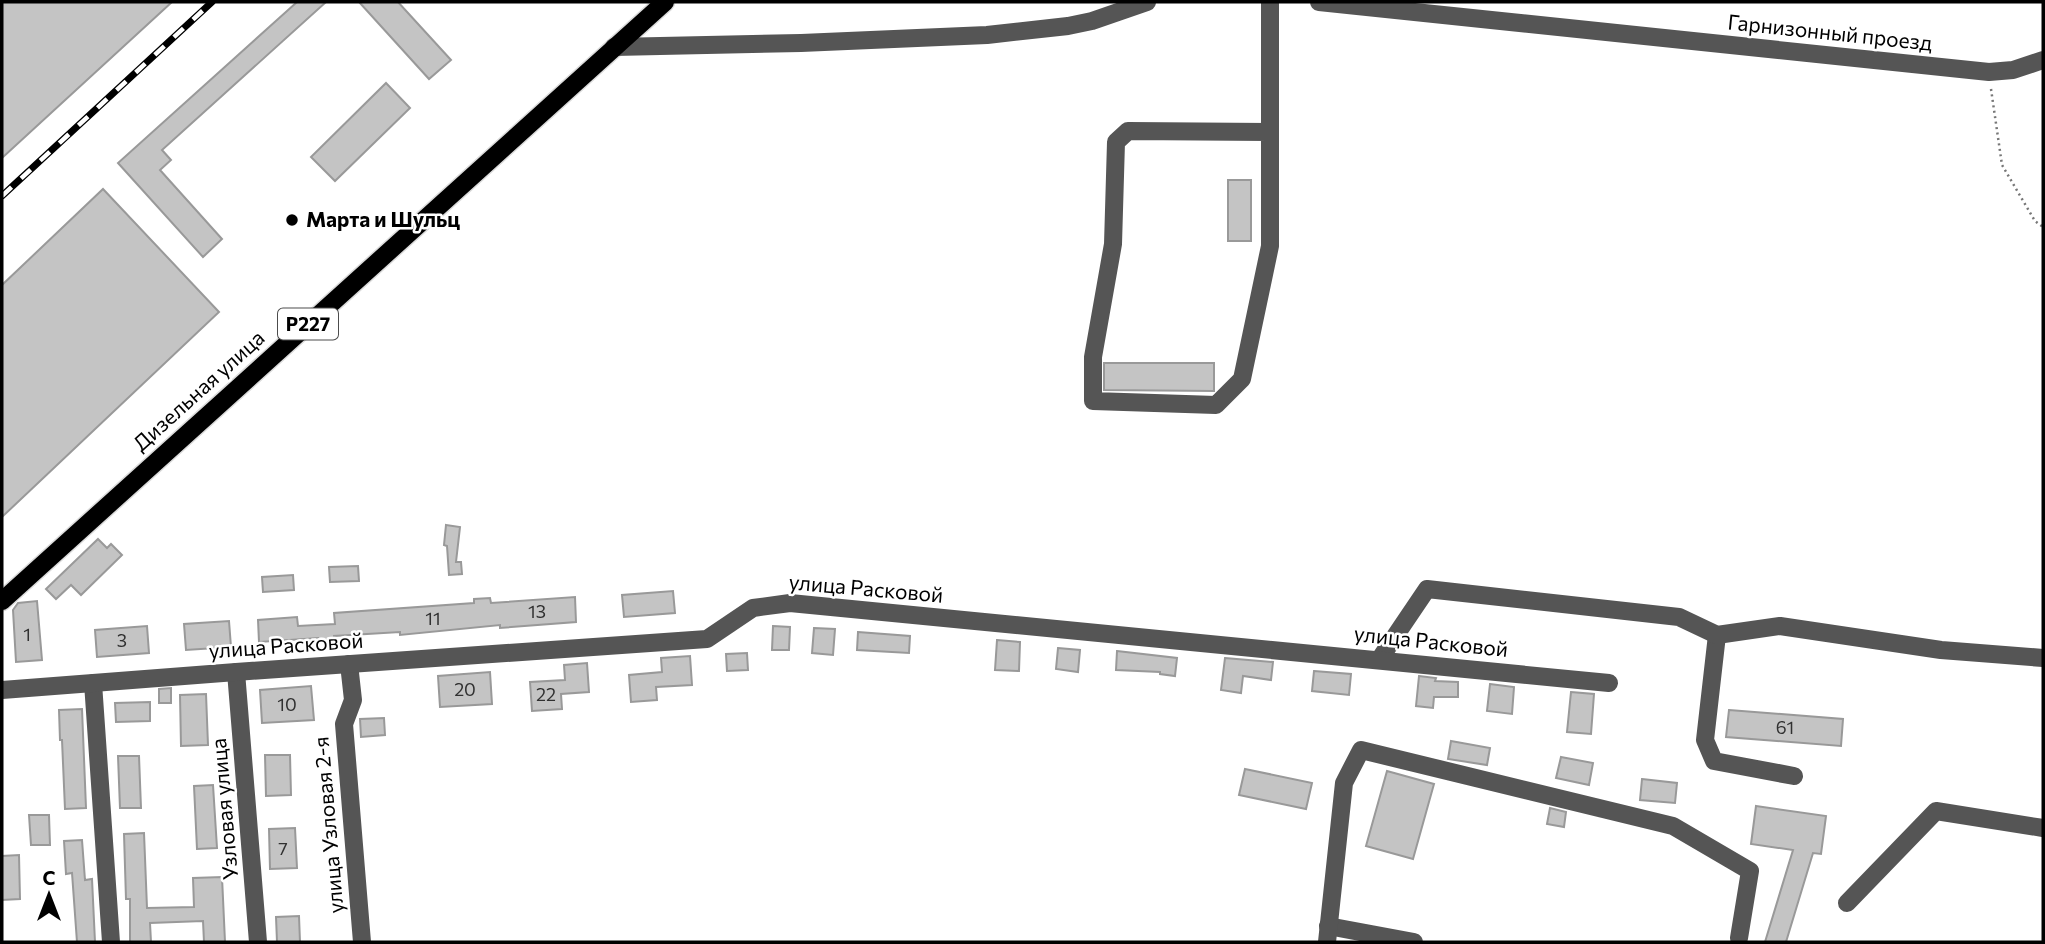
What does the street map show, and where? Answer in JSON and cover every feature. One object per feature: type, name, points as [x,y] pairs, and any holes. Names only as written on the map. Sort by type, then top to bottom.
[{"type":"main road","name":"Р227","points":[[614,47],[664,2]]},
{"type":"main road","name":"Дизельная улица","points":[[2,601],[614,47]]},
{"type":"street","points":[[614,47],[987,35],[1080,23],[1147,2]]},
{"type":"street","points":[[1269,132],[1128,131],[1116,142],[1113,244],[1093,357],[1093,401],[1216,405],[1242,379],[1270,246],[1270,2]]},
{"type":"street","name":"Гарнизонный проезд","points":[[1319,2],[1989,72],[2013,70],[2043,60]]},
{"type":"street","points":[[1378,660],[1427,589],[1679,617],[1717,635],[1780,626],[1941,650],[2043,658]]},
{"type":"street","name":"улица Расковой","points":[[2,690],[707,639],[753,608],[790,603],[1609,682]]},
{"type":"street","points":[[1717,635],[1705,740],[1714,761],[1794,776]]},
{"type":"street","name":"улица Узловая 2-я","points":[[348,664],[354,700],[344,724],[362,942]]},
{"type":"street","name":"Узловая улица","points":[[236,671],[258,942]]},
{"type":"street","points":[[93,683],[111,942]]},
{"type":"street","points":[[1414,942],[1327,934],[1344,783],[1361,750],[1673,826],[1750,871],[1738,938]]},
{"type":"street","points":[[1847,902],[1936,811],[2043,828]]},
{"type":"path","points":[[1989,72],[2003,165],[2035,221],[2043,227]]},
{"type":"building","points":[[2,2],[172,2],[2,158]]},
{"type":"building","points":[[297,2],[326,2],[162,150],[171,160],[160,170],[222,239],[203,257],[118,163]]},
{"type":"building","points":[[359,2],[398,2],[451,60],[429,79]]},
{"type":"building","points":[[386,83],[410,108],[335,181],[311,157]]},
{"type":"building","points":[[1228,180],[1251,180],[1251,241],[1228,241]]},
{"type":"building","points":[[103,189],[219,312],[2,517],[2,285]]},
{"type":"building","points":[[1104,363],[1214,363],[1214,391],[1104,390]]},
{"type":"building","points":[[446,525],[460,527],[456,562],[461,562],[462,574],[449,575],[447,546],[444,545]]},
{"type":"building","points":[[98,539],[107,548],[111,544],[122,555],[81,595],[71,585],[56,599],[46,589]]},
{"type":"building","points":[[358,566],[359,581],[330,582],[329,567]]},
{"type":"building","points":[[293,575],[294,590],[263,592],[262,577]]},
{"type":"building","points":[[673,591],[675,613],[624,617],[622,595]]},
{"type":"building","points":[[575,597],[576,622],[500,628],[500,625],[400,635],[400,632],[334,636],[334,640],[318,641],[318,638],[259,642],[258,620],[297,617],[298,626],[335,624],[334,613],[474,603],[474,599],[490,598],[491,603]]},
{"type":"building","points":[[37,601],[42,660],[16,662],[13,610],[18,603]]},
{"type":"building","points":[[229,621],[231,647],[186,650],[184,624]]},
{"type":"building","points":[[147,626],[149,653],[97,657],[95,630]]},
{"type":"building","points":[[773,626],[790,627],[789,650],[772,650]]},
{"type":"building","points":[[814,628],[835,629],[833,655],[812,653]]},
{"type":"building","points":[[858,632],[910,636],[909,653],[857,650]]},
{"type":"building","points":[[997,640],[1020,642],[1019,671],[995,670]]},
{"type":"building","points":[[1058,648],[1080,650],[1078,672],[1056,669]]},
{"type":"building","points":[[1117,651],[1177,658],[1175,676],[1160,672],[1116,670]]},
{"type":"building","points":[[747,653],[748,670],[727,671],[726,654]]},
{"type":"building","points":[[690,656],[692,685],[656,687],[657,700],[631,702],[629,675],[662,672],[661,658]]},
{"type":"building","points":[[1225,658],[1273,662],[1271,680],[1243,676],[1241,693],[1221,690]]},
{"type":"building","points":[[587,663],[589,692],[561,694],[562,709],[532,711],[530,682],[565,680],[564,665]]},
{"type":"building","points":[[1314,671],[1351,674],[1349,695],[1312,691]]},
{"type":"building","points":[[490,672],[492,704],[440,707],[438,676]]},
{"type":"building","points":[[1419,676],[1436,678],[1435,681],[1458,682],[1458,697],[1434,697],[1433,708],[1416,706]]},
{"type":"building","points":[[1490,684],[1514,687],[1512,714],[1487,711]]},
{"type":"building","points":[[311,686],[314,720],[262,723],[260,690]]},
{"type":"building","points":[[171,688],[171,703],[159,703],[159,689]]},
{"type":"building","points":[[1571,692],[1594,694],[1591,734],[1567,732]]},
{"type":"building","points":[[206,694],[208,745],[181,746],[180,695]]},
{"type":"building","points":[[150,702],[150,721],[116,722],[115,703]]},
{"type":"building","points":[[82,709],[86,808],[65,809],[59,710]]},
{"type":"building","points":[[1729,710],[1843,719],[1841,746],[1726,737]]},
{"type":"building","points":[[384,718],[385,735],[361,737],[360,719]]},
{"type":"building","points":[[1451,741],[1490,748],[1487,765],[1448,759]]},
{"type":"building","points":[[265,755],[290,755],[291,795],[266,796]]},
{"type":"building","points":[[118,756],[139,756],[141,808],[120,808]]},
{"type":"building","points":[[1561,757],[1593,763],[1589,785],[1556,778]]},
{"type":"building","points":[[1245,769],[1312,783],[1306,809],[1239,795]]},
{"type":"building","points":[[1387,771],[1434,784],[1413,859],[1366,846]]},
{"type":"building","points":[[1642,779],[1677,783],[1675,803],[1640,800]]},
{"type":"building","points":[[213,785],[217,848],[197,849],[194,786]]},
{"type":"building","points":[[1756,806],[1826,816],[1821,854],[1813,853],[1786,942],[1765,942],[1793,850],[1751,844]]},
{"type":"building","points":[[1550,808],[1566,812],[1564,827],[1547,824]]},
{"type":"building","points":[[29,815],[49,815],[50,845],[31,845]]},
{"type":"building","points":[[295,828],[297,868],[270,869],[269,829]]},
{"type":"building","points":[[144,833],[147,908],[194,907],[193,878],[222,877],[225,942],[204,942],[203,921],[150,923],[151,942],[130,942],[130,899],[126,899],[124,834]]},
{"type":"building","points":[[82,840],[85,880],[92,879],[95,942],[77,942],[72,873],[66,874],[64,841]]},
{"type":"building","points":[[19,855],[20,899],[2,900],[2,856]]},
{"type":"building","points":[[299,916],[300,942],[277,942],[276,917]]},
{"type":"railway","points":[[2,196],[212,2]]},
{"type":"place","name":"Марта и Шульц","points":[[292,220]]}]
